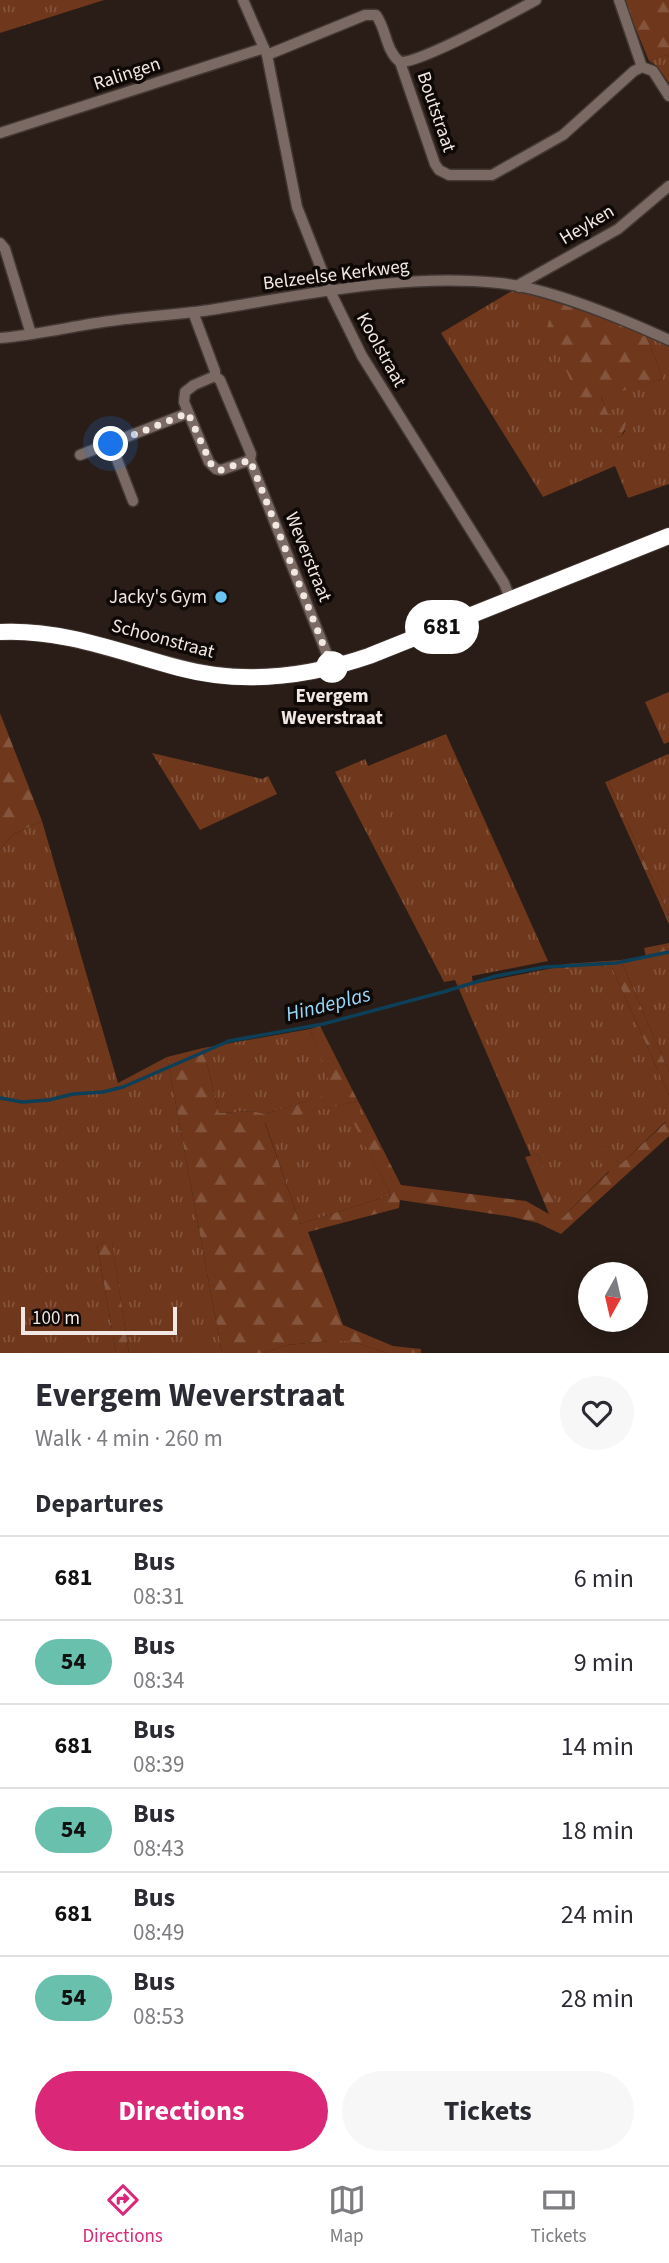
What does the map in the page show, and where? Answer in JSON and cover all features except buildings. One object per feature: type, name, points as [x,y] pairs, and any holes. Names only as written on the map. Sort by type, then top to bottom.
[{"type":"street","name":"Koolstraat","points":[[243,0],[265,51],[297,207],[330,291],[362,356],[504,583],[510,598]]},
{"type":"street","points":[[400,62],[406,63],[448,44],[536,0]]},
{"type":"street","points":[[619,0],[642,67],[653,71],[669,96]]},
{"type":"street","name":"Boutstraat","points":[[265,51],[372,13],[381,21],[392,55],[400,62],[435,164],[439,170],[449,175],[492,175],[555,140],[642,67]]},
{"type":"street","name":"Ralingen","points":[[0,133],[265,51]]},
{"type":"street","name":"Heyken","points":[[519,287],[618,229],[669,186]]},
{"type":"street","points":[[0,243],[5,249],[31,334]]},
{"type":"street","name":"Belzeelse Kerkweg","points":[[0,338],[330,291],[429,281],[497,283],[519,287],[591,309],[669,340]]},
{"type":"street","name":"Weverstraat","points":[[193,312],[215,376],[220,380],[251,454],[250,460],[332,667]]},
{"type":"street","points":[[215,376],[194,385],[186,392],[184,402],[188,413],[212,466],[221,470],[250,460]]},
{"type":"street","points":[[80,455],[188,413]]},
{"type":"street","points":[[111,444],[133,501]]},
{"type":"street","name":"Schoonstraat","points":[[0,632],[81,640],[179,668],[215,675],[274,677],[332,667],[379,652],[669,536]]},
{"type":"green space","points":[[0,0],[104,0],[0,33]]},
{"type":"green space","points":[[624,0],[669,0],[669,54],[649,61]]},
{"type":"green space","points":[[669,54],[669,83],[657,66],[649,61]]},
{"type":"green space","points":[[515,289],[554,300],[616,437],[622,436],[625,431],[608,415],[601,396],[663,379],[646,335],[669,344],[669,484],[628,498],[615,466],[543,497],[441,333]]},
{"type":"green space","points":[[554,300],[593,312],[646,335],[663,379],[601,397],[608,414],[627,420],[622,436],[616,437],[590,424],[547,328]]},
{"type":"green space","points":[[669,692],[669,742],[664,744],[645,702]]},
{"type":"green space","points":[[0,713],[42,821],[14,834],[0,849]]},
{"type":"green space","points":[[446,734],[548,961],[472,976],[473,984],[553,968],[611,966],[669,1095],[669,1127],[665,1122],[621,1164],[602,1150],[609,1171],[561,1219],[538,1154],[531,1156],[455,980],[444,982],[335,772],[365,759],[368,766]]},
{"type":"green space","points":[[152,753],[262,779],[268,776],[277,794],[200,830]]},
{"type":"green space","points":[[669,755],[669,915],[608,781]]},
{"type":"green space","points":[[608,781],[669,915],[669,924],[605,782]]},
{"type":"green space","points":[[42,821],[118,1083],[167,1057],[222,1353],[129,1353],[112,1243],[97,1244],[116,1353],[0,1353],[0,849],[14,834]]},
{"type":"green space","points":[[669,943],[669,953],[646,957],[644,948]]},
{"type":"green space","points":[[669,953],[669,1072],[621,960]]},
{"type":"green space","points":[[621,960],[669,1072],[669,1095],[611,966],[565,969],[565,964]]},
{"type":"green space","points":[[320,1026],[358,1101],[265,1123],[300,1224],[391,1195],[352,1120],[365,1114],[401,1185],[526,1201],[549,1214],[525,1157],[538,1154],[562,1218],[609,1172],[597,1158],[602,1149],[621,1164],[666,1122],[669,1136],[561,1234],[538,1223],[513,1217],[400,1200],[399,1208],[308,1232],[343,1325],[393,1346],[421,1349],[421,1353],[388,1353],[349,1341],[328,1341],[287,1345],[263,1353],[222,1353],[167,1057],[203,1048],[219,1113],[252,1111],[265,1114],[333,1093],[310,1029]]},
{"type":"green space","points":[[310,1029],[334,1093],[265,1114],[252,1111],[219,1113],[203,1048]]},
{"type":"green space","points":[[358,1101],[365,1114],[353,1121],[391,1195],[300,1224],[265,1122]]},
{"type":"green space","points":[[112,1242],[129,1353],[116,1353],[97,1244]]},
{"type":"green space","points":[[349,1341],[388,1353],[263,1353],[287,1345]]},
{"type":"waterway","name":"Hindeplas","points":[[0,1098],[22,1102],[103,1092],[123,1087],[229,1041],[323,1024],[496,976],[545,967],[616,963],[669,952]]},
{"type":"bus line","name":"681","points":[[0,632],[81,640],[179,668],[215,675],[292,675],[369,656],[669,536]]},
{"type":"place","name":"Jacky's Gym","points":[[221,597]]},
{"type":"place","name":"Evergem Weverstraat","points":[[332,667]]},
{"type":"route","points":[[111,444],[188,413],[212,466],[221,470],[250,460],[332,667]]}]
